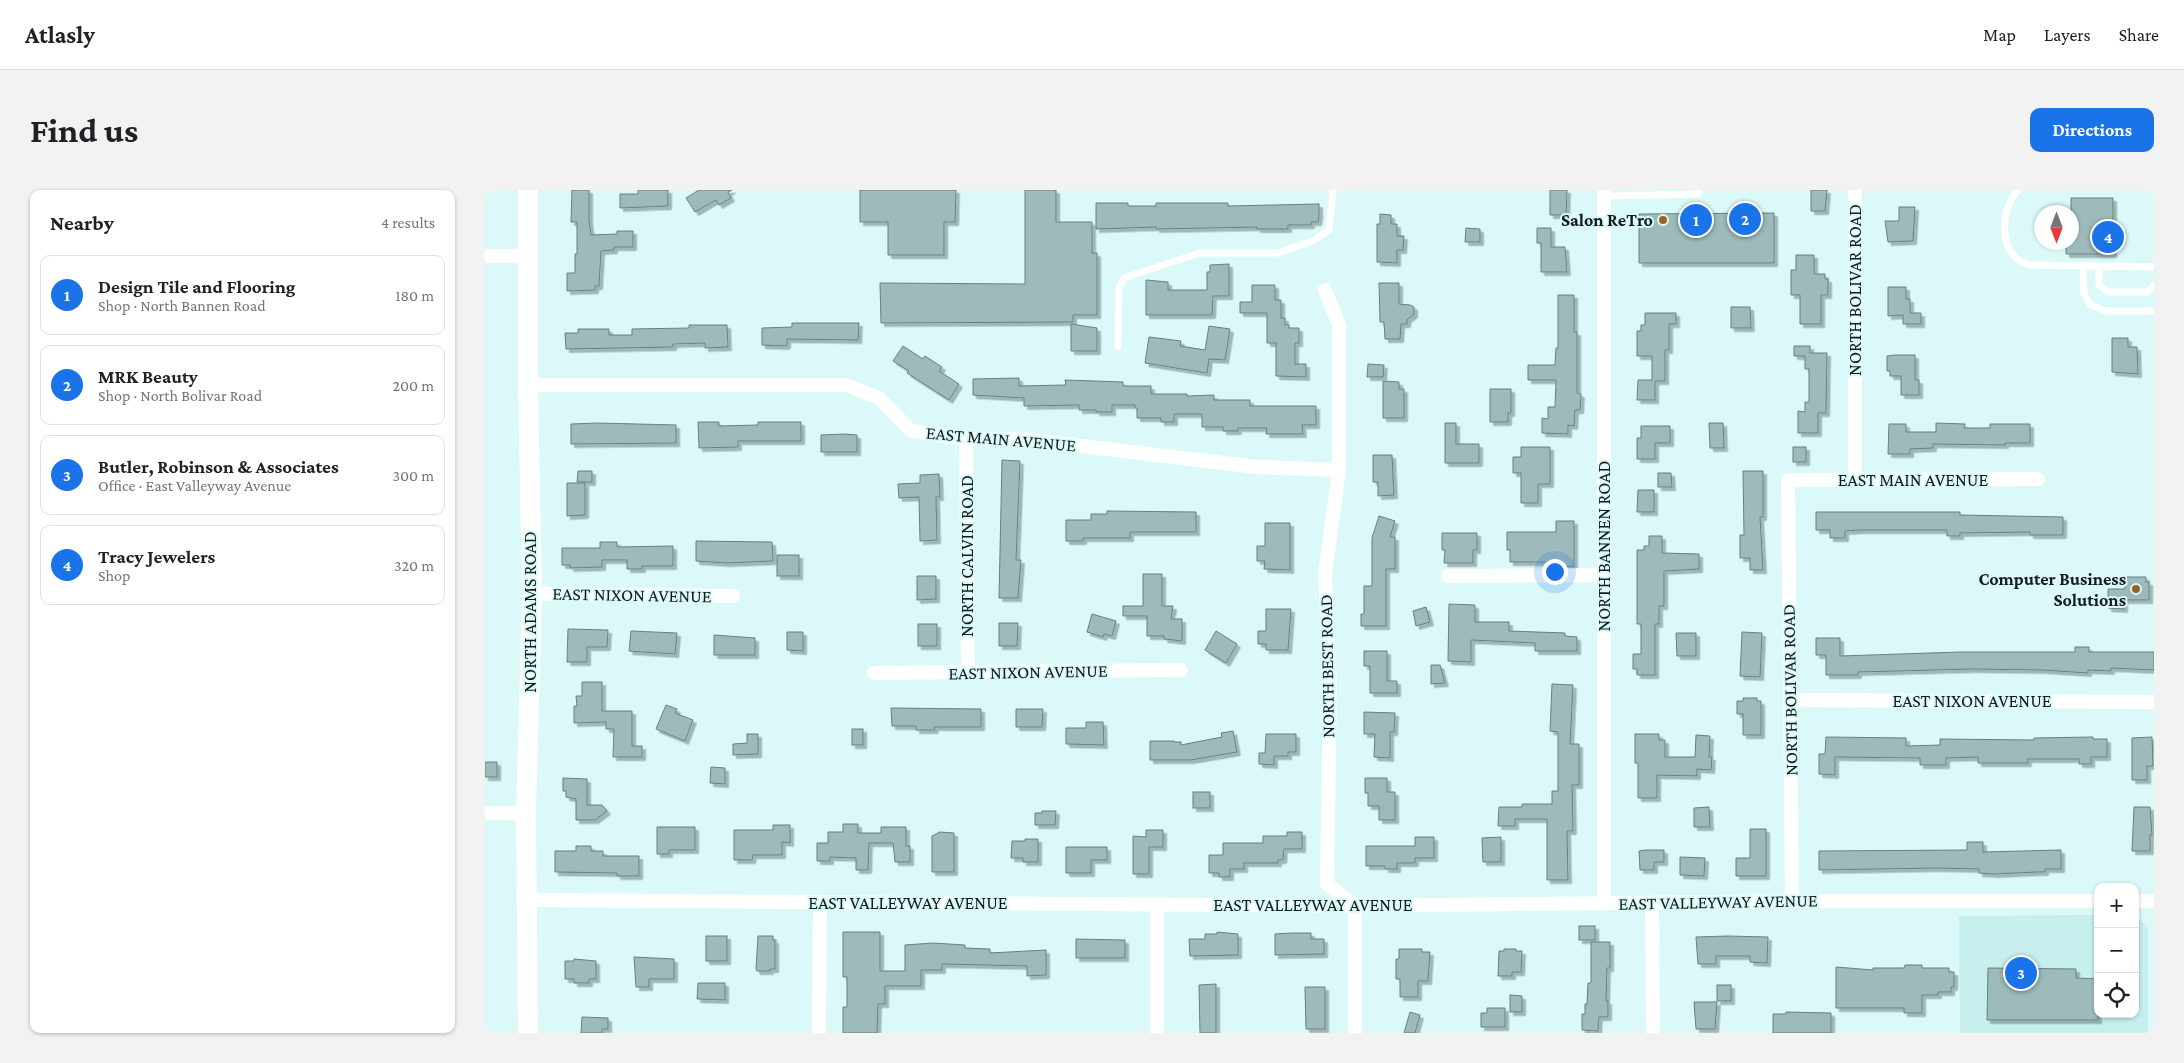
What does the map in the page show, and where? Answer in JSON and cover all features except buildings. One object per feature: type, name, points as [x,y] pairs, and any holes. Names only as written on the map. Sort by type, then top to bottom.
[{"type":"street","name":"NORTH ADAMS ROAD","points":[[528,190],[528,385],[532,594],[526,813],[528,1033]]},
{"type":"street","name":"NORTH BOLIVAR ROAD","points":[[1855,190],[1855,480]]},
{"type":"street","name":"NORTH BANNEN ROAD","points":[[1604,902],[1605,193]]},
{"type":"street","points":[[485,256],[527,256]]},
{"type":"street","name":"NORTH BEST ROAD","points":[[1325,290],[1339,325],[1339,470],[1325,574],[1330,684],[1327,884],[1355,906]]},
{"type":"street","name":"EAST MAIN AVENUE","points":[[528,385],[846,385],[879,398],[911,431],[966,440],[1023,438],[1257,468],[1339,470]]},
{"type":"street","name":"NORTH CALVIN ROAD","points":[[966,440],[968,673]]},
{"type":"street","name":"EAST MAIN AVENUE","points":[[1788,480],[2038,479]]},
{"type":"street","name":"NORTH BOLIVAR ROAD","points":[[1788,480],[1792,901]]},
{"type":"street","points":[[1448,576],[1604,575]]},
{"type":"street","name":"EAST NIXON AVENUE","points":[[532,594],[733,596]]},
{"type":"street","name":"EAST NIXON AVENUE","points":[[874,673],[1181,670]]},
{"type":"street","name":"EAST NIXON AVENUE","points":[[1791,700],[2154,702]]},
{"type":"street","points":[[485,813],[526,813]]},
{"type":"street","name":"EAST VALLEYWAY AVENUE","points":[[527,900],[1355,906],[1604,902],[2094,901]]},
{"type":"street","points":[[2139,901],[2154,901]]},
{"type":"street","points":[[819,1033],[820,902]]},
{"type":"street","points":[[1652,903],[1653,1033]]},
{"type":"street","points":[[1157,904],[1157,1033]]},
{"type":"street","points":[[1355,906],[1355,1033]]},
{"type":"lane","points":[[1118,347],[1119,288],[1124,278],[1200,253],[1277,253],[1313,241],[1329,230],[1333,190]]},
{"type":"lane","points":[[1605,193],[1699,194],[1699,190]]},
{"type":"lane","points":[[2018,190],[2013,194],[2006,213],[2006,240],[2015,258],[2029,265],[2154,267]]},
{"type":"lane","points":[[2083,266],[2084,292],[2090,305],[2107,311],[2154,311]]},
{"type":"lane","points":[[2099,266],[2099,284],[2108,292],[2148,292],[2154,285]]},
{"type":"shaded area","points":[[2094,915],[2094,1018],[2139,1018],[2139,919],[2148,928],[2148,1033],[1960,1033],[1959,916]]},
{"type":"place","name":"MRK Beauty","points":[[1745,219]]},
{"type":"place","name":"Salon ReTro","points":[[1663,220]]},
{"type":"place","name":"Design Tile and Flooring","points":[[1696,220]]},
{"type":"place","name":"Tracy Jewelers","points":[[2108,237]]},
{"type":"place","name":"Computer Business Solutions","points":[[2136,589]]},
{"type":"place","name":"Butler, Robinson & Associates","points":[[2021,973]]}]
